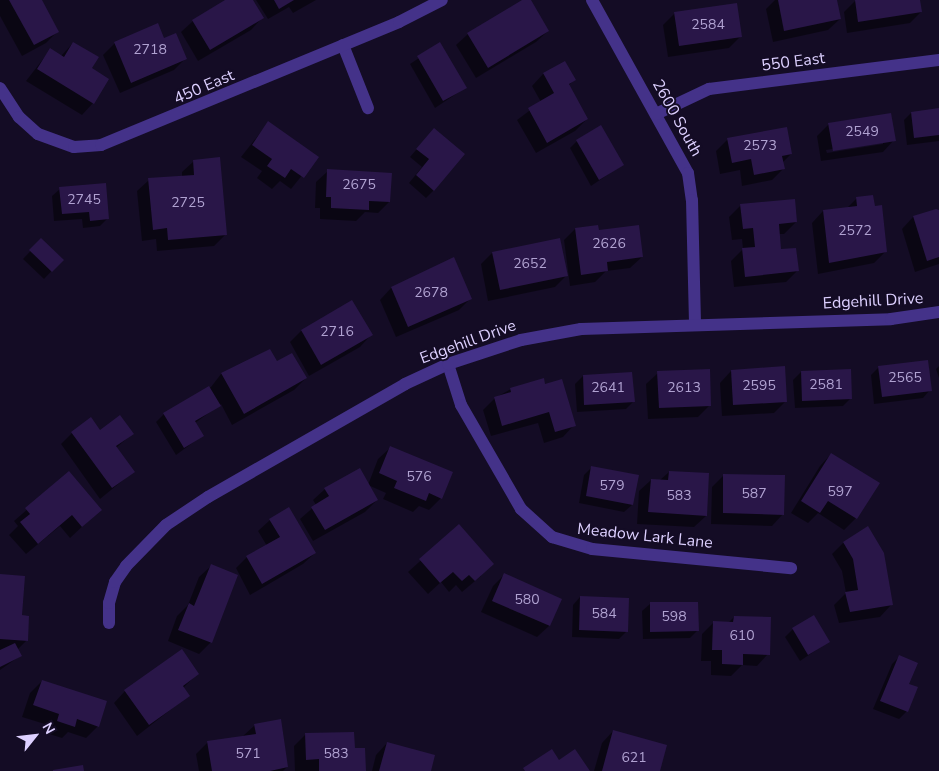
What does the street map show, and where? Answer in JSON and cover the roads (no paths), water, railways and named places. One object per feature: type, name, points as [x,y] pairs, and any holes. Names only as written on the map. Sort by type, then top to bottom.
[{"type":"street","name":"450 East","points":[[0,88],[28,127],[50,140],[74,147],[114,142],[343,45],[442,0]]},
{"type":"street","name":"2600 South","points":[[592,0],[683,160],[691,186],[695,324]]},
{"type":"street","points":[[343,45],[368,108]]},
{"type":"street","name":"550 East","points":[[656,114],[709,89],[939,60]]},
{"type":"street","name":"Edgehill Drive","points":[[110,623],[109,603],[115,582],[126,566],[166,526],[225,487],[405,384],[448,364],[491,348],[551,333],[614,326],[891,319],[939,312]]},
{"type":"street","name":"Meadow Lark Lane","points":[[448,364],[462,405],[521,509],[552,537],[592,549],[791,568]]}]
